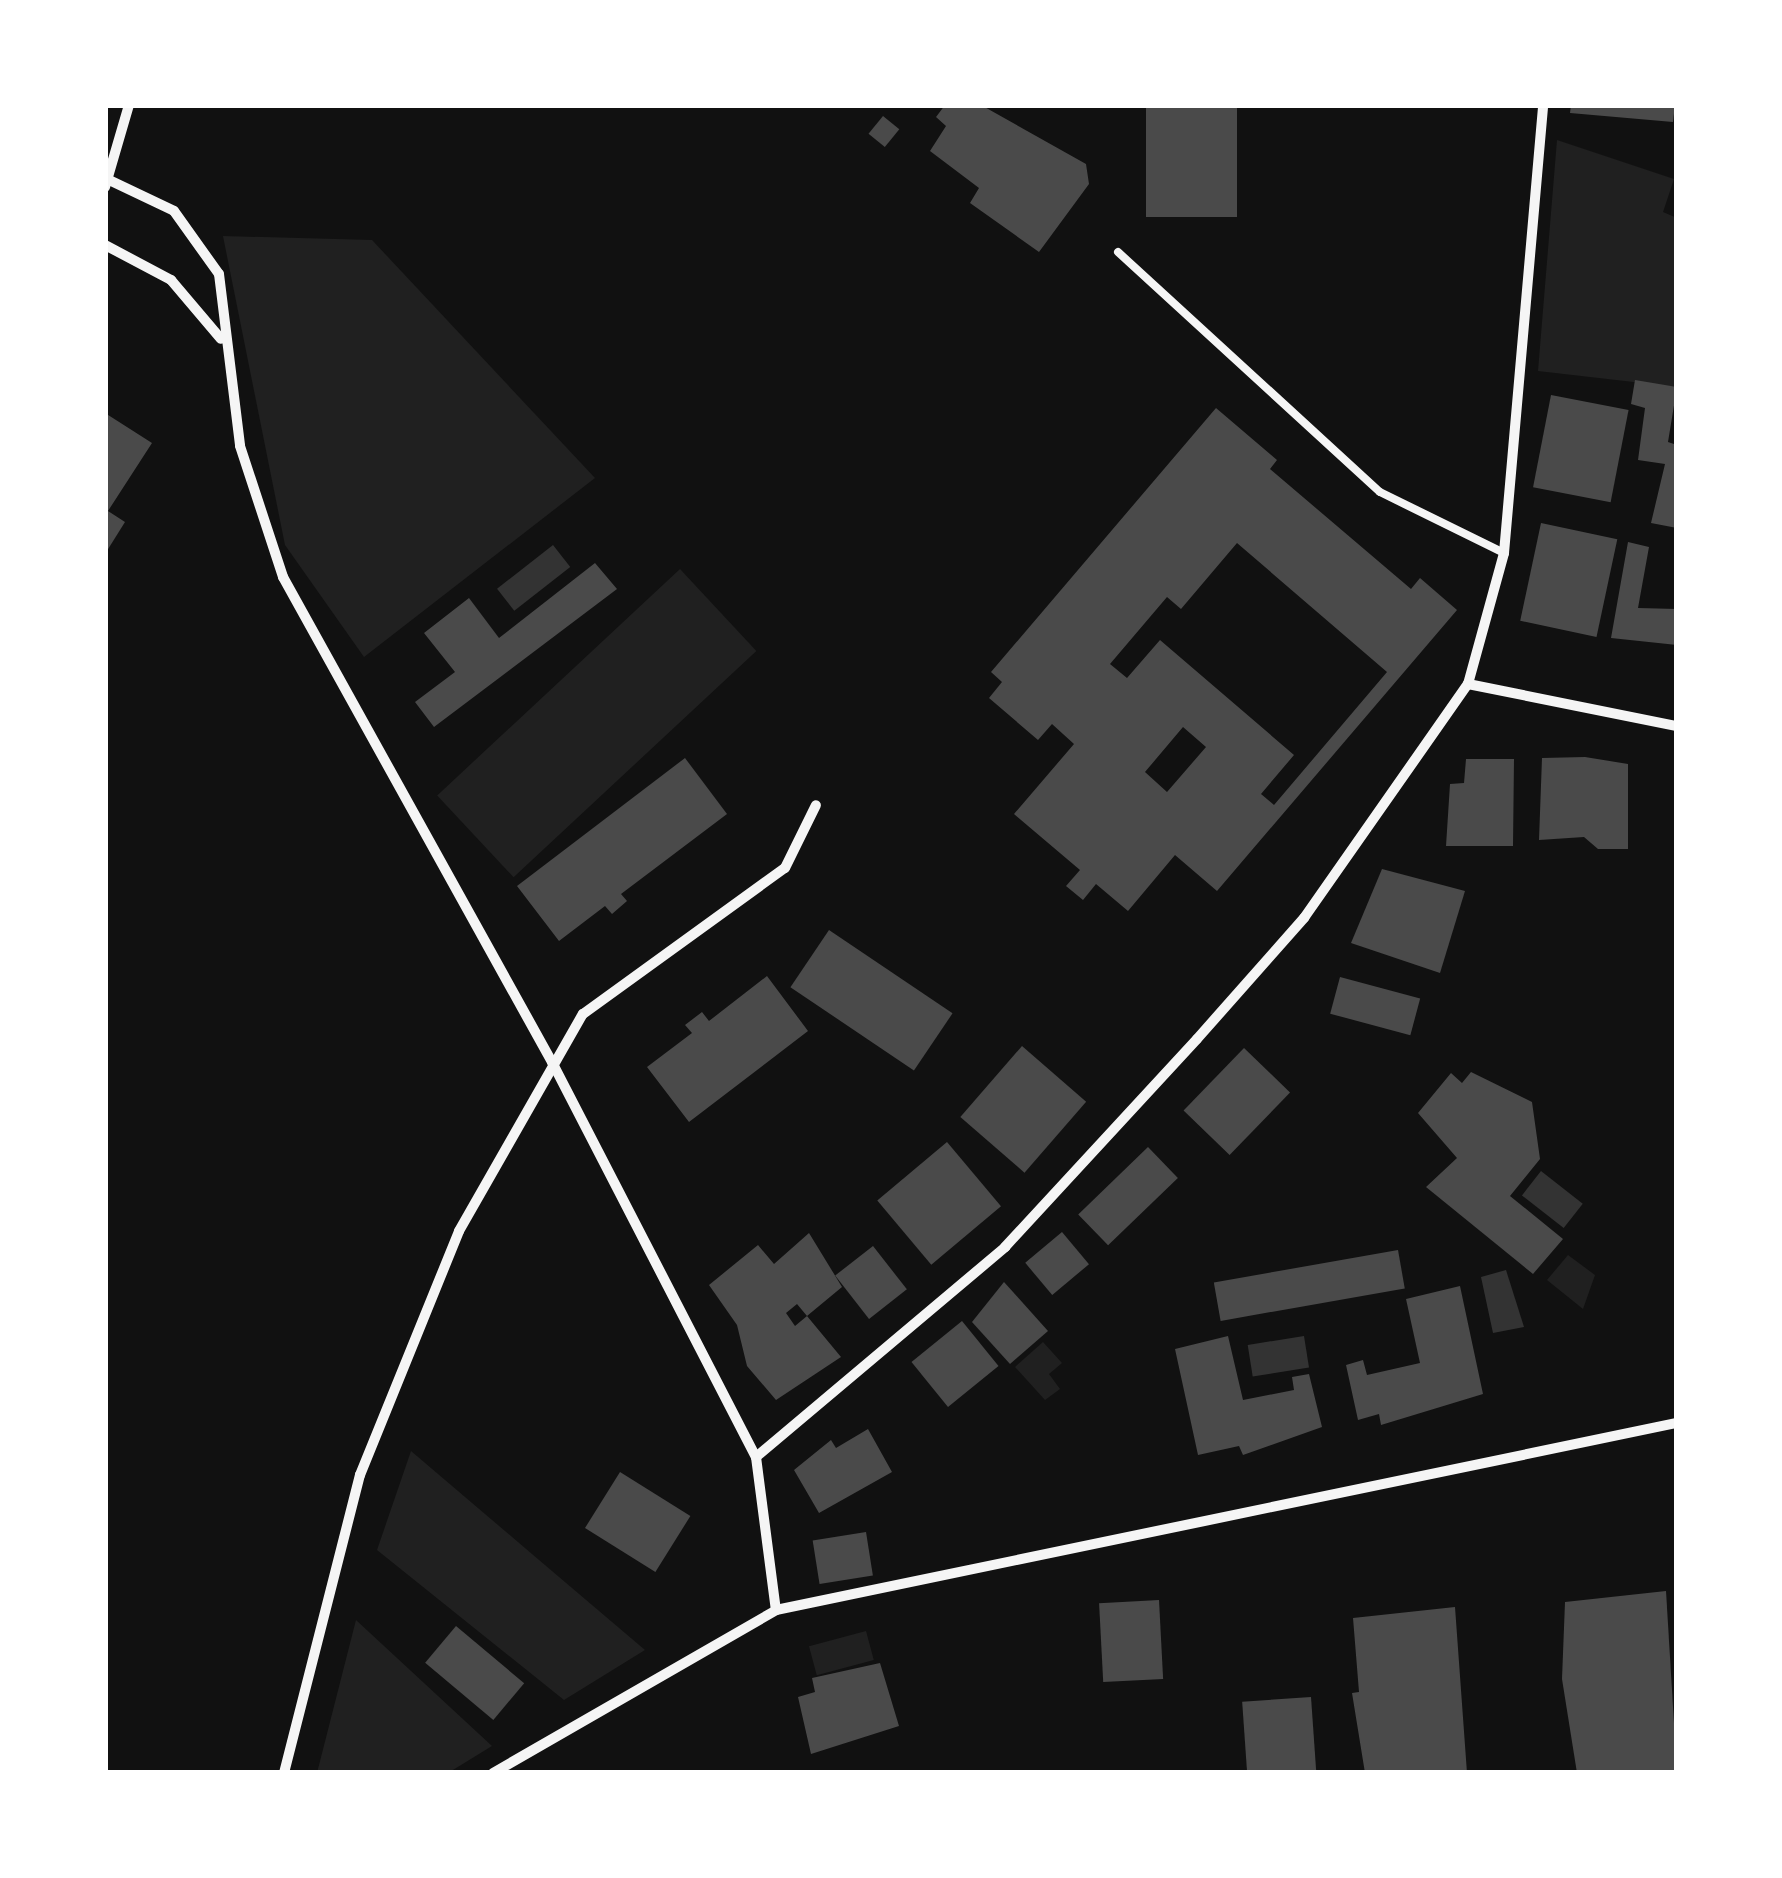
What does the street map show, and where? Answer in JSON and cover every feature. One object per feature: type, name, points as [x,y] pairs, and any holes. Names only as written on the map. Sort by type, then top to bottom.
[{"type":"street","points":[[129,105],[106,183],[174,211],[219,274],[222,340],[240,446],[283,578],[552,1062],[756,1457],[776,1610]]},
{"type":"street","points":[[756,1457],[1005,1247],[1304,918],[1468,684],[1504,553],[1543,105]]},
{"type":"street","points":[[105,245],[190,295],[222,340]]},
{"type":"street","points":[[1468,684],[1677,726]]},
{"type":"street","points":[[284,1773],[360,1475],[458,1231],[552,1062],[584,1014],[785,868],[816,805]]},
{"type":"street","points":[[494,1773],[776,1610],[1677,1423]]},
{"type":"lane","points":[[1118,252],[1380,492],[1504,553]]},
{"type":"shaded area","points":[[1557,140],[1674,179],[1663,212],[1677,218],[1677,387],[1538,371]]},
{"type":"shaded area","points":[[223,236],[372,240],[595,478],[364,657],[285,545]]},
{"type":"shaded area","points":[[553,545],[570,567],[514,611],[497,589]]},
{"type":"shaded area","points":[[680,569],[756,651],[514,877],[437,795]]},
{"type":"shaded area","points":[[1541,1171],[1583,1204],[1564,1228],[1522,1195]]},
{"type":"shaded area","points":[[1568,1255],[1595,1275],[1583,1309],[1547,1280]]},
{"type":"shaded area","points":[[1506,1270],[1524,1327],[1493,1333],[1481,1277]]},
{"type":"shaded area","points":[[1304,1336],[1309,1368],[1253,1377],[1248,1345]]},
{"type":"shaded area","points":[[1043,1342],[1062,1363],[1049,1374],[1060,1389],[1045,1400],[1015,1367]]},
{"type":"shaded area","points":[[411,1451],[645,1650],[564,1700],[377,1550]]},
{"type":"shaded area","points":[[356,1620],[492,1746],[448,1773],[317,1773]]},
{"type":"shaded area","points":[[866,1631],[874,1660],[817,1675],[809,1646]]},
{"type":"building","points":[[945,105],[981,105],[1086,164],[1089,184],[1039,252],[970,203],[979,188],[930,151],[946,126],[936,117]]},
{"type":"building","points":[[1146,105],[1237,105],[1237,217],[1146,217]]},
{"type":"building","points":[[1571,105],[1675,105],[1673,122],[1570,113]]},
{"type":"building","points":[[883,116],[899,129],[885,147],[869,134]]},
{"type":"building","points":[[1635,380],[1677,387],[1668,442],[1677,445],[1677,528],[1651,523],[1665,464],[1638,460],[1645,408],[1631,404]]},
{"type":"building","points":[[1551,395],[1629,410],[1611,502],[1533,487]]},
{"type":"building","points":[[1216,408],[1277,460],[1270,469],[1411,589],[1420,578],[1457,610],[1217,891],[1175,855],[1128,911],[1096,884],[1083,900],[1066,886],[1080,870],[1014,814],[1074,744],[1052,724],[1038,740],[989,698],[1002,682],[991,672]],"holes":[[[1237,543],[1387,672],[1274,805],[1261,794],[1294,755],[1160,640],[1127,678],[1110,664],[1167,597],[1181,609]],[[1183,727],[1206,747],[1167,792],[1145,772]]]},
{"type":"building","points":[[105,413],[152,443],[108,511],[125,522],[105,554]]},
{"type":"building","points":[[1541,523],[1617,539],[1597,637],[1520,621]]},
{"type":"building","points":[[1628,542],[1649,547],[1638,608],[1677,609],[1677,645],[1611,638]]},
{"type":"building","points":[[595,563],[617,589],[434,727],[415,702],[455,672],[424,633],[469,598],[499,638]]},
{"type":"building","points":[[1585,757],[1628,764],[1628,849],[1598,849],[1584,837],[1539,840],[1542,758]]},
{"type":"building","points":[[685,758],[727,814],[621,894],[627,901],[612,914],[605,906],[559,941],[517,886]]},
{"type":"building","points":[[1466,759],[1514,759],[1513,846],[1446,846],[1450,784],[1464,783]]},
{"type":"building","points":[[1382,869],[1465,891],[1440,973],[1351,943]]},
{"type":"building","points":[[829,930],[953,1013],[914,1071],[790,987]]},
{"type":"building","points":[[767,976],[808,1031],[689,1122],[647,1067],[692,1033],[685,1025],[702,1012],[709,1021]]},
{"type":"building","points":[[1340,977],[1420,998],[1410,1035],[1330,1014]]},
{"type":"building","points":[[1022,1046],[1086,1102],[1024,1173],[960,1117]]},
{"type":"building","points":[[1244,1048],[1290,1092],[1230,1155],[1184,1111]]},
{"type":"building","points":[[1471,1072],[1532,1102],[1540,1159],[1510,1196],[1563,1239],[1533,1274],[1426,1187],[1457,1158],[1418,1113],[1451,1073],[1462,1083]]},
{"type":"building","points":[[947,1142],[1001,1206],[931,1265],[877,1200]]},
{"type":"building","points":[[1148,1147],[1178,1178],[1108,1245],[1078,1214]]},
{"type":"building","points":[[1062,1232],[1089,1264],[1052,1295],[1025,1263]]},
{"type":"building","points":[[809,1233],[842,1287],[807,1316],[841,1357],[776,1400],[747,1366],[737,1325],[709,1285],[758,1245],[774,1264]],"holes":[[[797,1304],[807,1316],[795,1326],[786,1313]]]},
{"type":"building","points":[[873,1246],[907,1289],[869,1319],[835,1276]]},
{"type":"building","points":[[1398,1250],[1405,1288],[1221,1321],[1214,1282]]},
{"type":"building","points":[[1004,1282],[1048,1331],[1010,1364],[972,1322]]},
{"type":"building","points":[[1460,1286],[1483,1394],[1381,1425],[1379,1414],[1358,1420],[1346,1365],[1363,1360],[1367,1375],[1420,1363],[1406,1299]]},
{"type":"building","points":[[962,1321],[999,1366],[948,1407],[911,1362]]},
{"type":"building","points":[[1228,1336],[1243,1400],[1294,1390],[1292,1377],[1309,1374],[1322,1427],[1243,1455],[1239,1446],[1198,1455],[1175,1349]]},
{"type":"building","points":[[868,1429],[892,1472],[819,1513],[794,1470],[831,1440],[836,1448]]},
{"type":"building","points":[[620,1472],[690,1516],[655,1572],[585,1528]]},
{"type":"building","points":[[866,1532],[873,1575],[820,1584],[813,1540]]},
{"type":"building","points":[[1666,1591],[1677,1773],[1577,1773],[1562,1679],[1565,1602]]},
{"type":"building","points":[[1159,1600],[1163,1679],[1103,1682],[1099,1603]]},
{"type":"building","points":[[1455,1607],[1467,1773],[1365,1773],[1352,1693],[1359,1692],[1353,1618]]},
{"type":"building","points":[[456,1626],[524,1683],[493,1720],[425,1663]]},
{"type":"building","points":[[880,1663],[899,1726],[811,1754],[798,1697],[815,1692],[812,1678]]},
{"type":"building","points":[[1311,1697],[1316,1773],[1247,1773],[1242,1702]]}]
